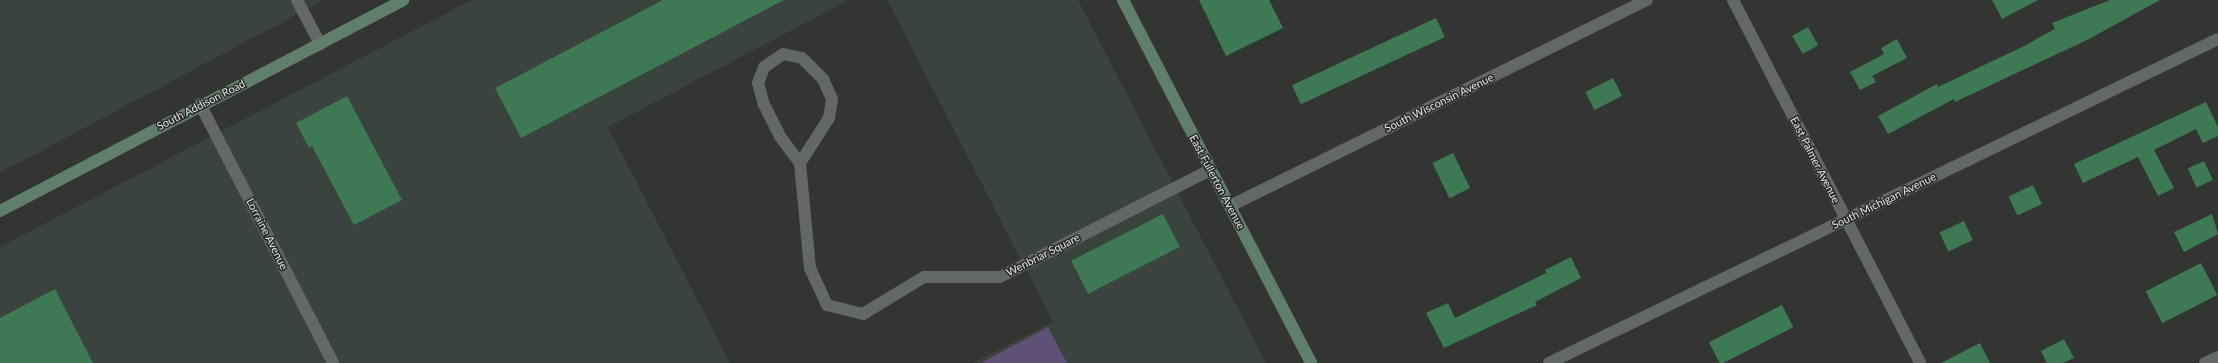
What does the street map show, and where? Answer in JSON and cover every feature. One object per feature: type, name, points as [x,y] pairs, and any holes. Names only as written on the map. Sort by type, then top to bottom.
[{"type":"street","points":[[297,0],[320,44]]},
{"type":"street","name":"South Addison Road","points":[[0,211],[200,104],[320,44],[402,0]]},
{"type":"street","name":"East Fullerton Avenue","points":[[1123,0],[1311,363]]},
{"type":"street","name":"South Wisconsin Avenue","points":[[1230,206],[1647,0]]},
{"type":"street","name":"East Palmer Avenue","points":[[1733,0],[1920,363]]},
{"type":"street","name":"South Michigan Avenue","points":[[1549,363],[2218,39]]},
{"type":"street","points":[[783,54],[802,58],[823,79],[832,99],[829,118],[800,162],[780,136],[764,105],[758,83],[764,67],[783,54]]},
{"type":"street","name":"Lorraine Avenue","points":[[200,104],[333,363]]},
{"type":"street","name":"Wenbriar Square","points":[[800,162],[810,268],[827,305],[863,314],[924,277],[1000,277],[1210,170]]},
{"type":"street","points":[[2205,363],[2218,357]]},
{"type":"shaded area","points":[[0,0],[324,0],[0,173]]},
{"type":"shaded area","points":[[472,0],[849,0],[608,127],[730,363],[0,363],[0,247]]},
{"type":"shaded area","points":[[887,0],[1078,0],[1266,363],[972,363],[1053,322]]},
{"type":"shaded area","points":[[1048,327],[1067,363],[981,363]]},
{"type":"building","points":[[663,0],[784,0],[521,138],[495,88]]},
{"type":"building","points":[[1199,0],[1269,0],[1283,28],[1226,56]]},
{"type":"building","points":[[1992,0],[2038,0],[2002,19]]},
{"type":"building","points":[[2110,0],[2160,0],[2089,39],[1955,102],[1954,99],[1888,134],[1878,116],[1937,84],[1938,87],[2024,46],[2055,29],[2052,23]]},
{"type":"building","points":[[1436,18],[1445,37],[1301,104],[1292,85]]},
{"type":"building","points":[[1808,27],[1818,45],[1802,54],[1792,36]]},
{"type":"building","points":[[1897,39],[1907,58],[1872,76],[1876,82],[1860,90],[1850,72],[1884,54],[1881,48]]},
{"type":"building","points":[[1613,78],[1622,96],[1594,110],[1585,92]]},
{"type":"building","points":[[347,96],[402,200],[354,225],[312,146],[309,148],[296,123]]},
{"type":"building","points":[[2206,102],[2218,127],[2218,136],[2203,143],[2196,129],[2154,150],[2174,188],[2158,196],[2138,157],[2083,183],[2074,164]]},
{"type":"building","points":[[1453,153],[1470,188],[1449,198],[1432,163]]},
{"type":"building","points":[[2204,161],[2213,180],[2197,188],[2188,169]]},
{"type":"building","points":[[2033,185],[2042,204],[2017,215],[2009,196]]},
{"type":"building","points":[[1163,214],[1180,247],[1088,294],[1071,261]]},
{"type":"building","points":[[2212,214],[2218,234],[2184,252],[2174,232]]},
{"type":"building","points":[[1964,221],[1973,240],[1948,251],[1940,232]]},
{"type":"building","points":[[1571,257],[1581,278],[1535,302],[1537,305],[1444,348],[1426,313],[1448,303],[1455,318],[1546,273],[1545,270]]},
{"type":"building","points":[[2201,263],[2217,295],[2162,323],[2146,291]]},
{"type":"building","points":[[55,289],[93,363],[0,363],[0,318]]},
{"type":"building","points":[[1782,305],[1793,327],[1723,363],[1720,363],[1709,342]]},
{"type":"building","points":[[2064,339],[2074,358],[2063,363],[2047,363],[2041,351]]},
{"type":"building","points":[[1980,343],[1990,363],[1941,363]]}]
